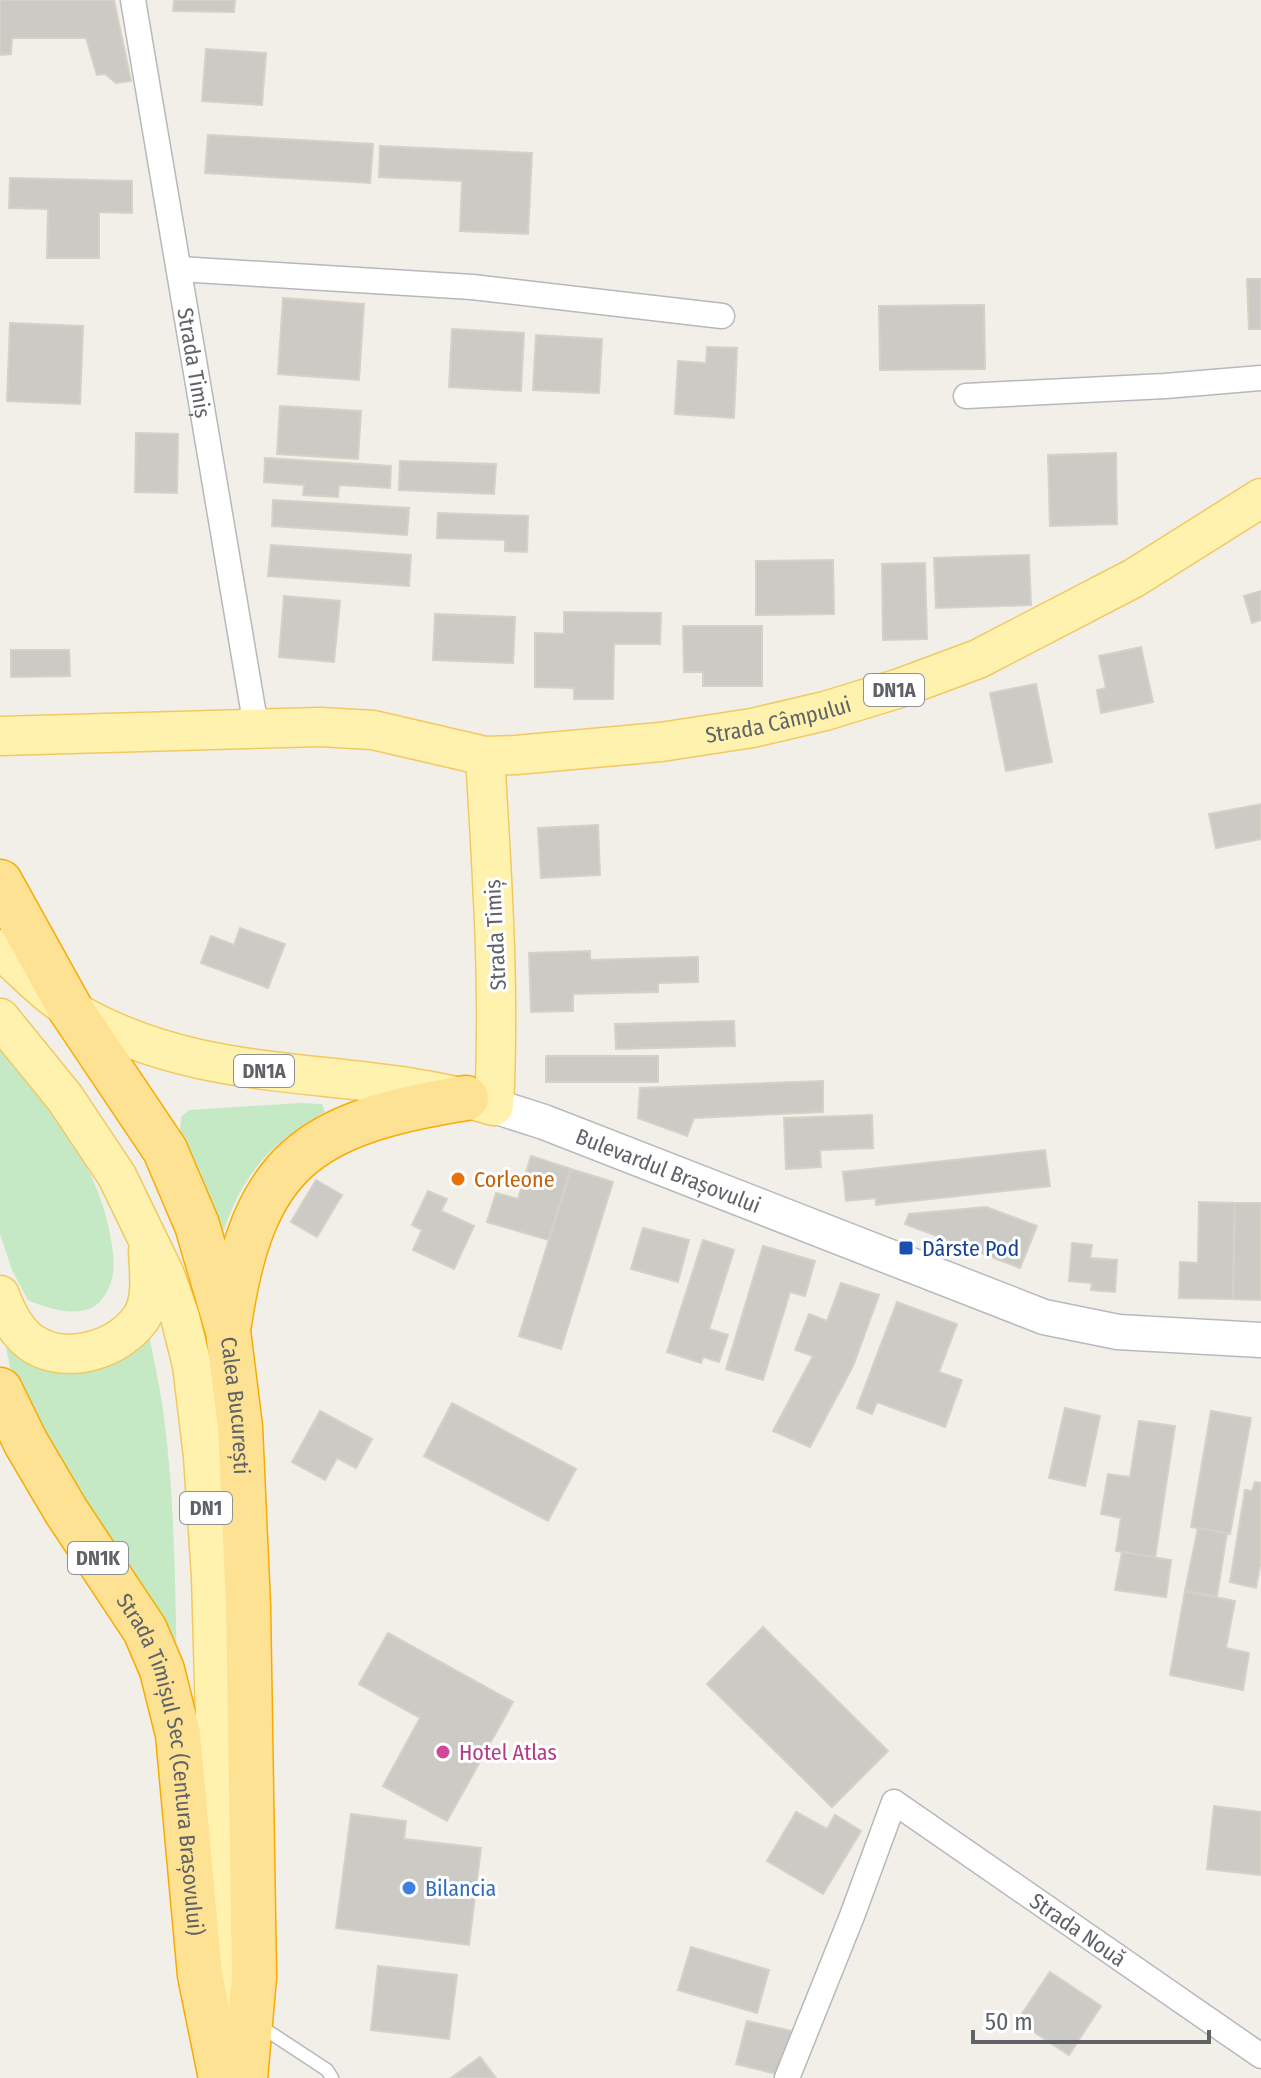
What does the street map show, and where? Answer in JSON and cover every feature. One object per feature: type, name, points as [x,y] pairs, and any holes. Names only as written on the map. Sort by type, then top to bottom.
[{"type":"highway","points":[[0,882],[71,1010]]},
{"type":"highway","name":"Calea București","points":[[71,1010],[165,1150],[197,1225],[228,1331],[240,1427],[248,1606],[254,1977],[245,2078]]},
{"type":"highway","points":[[228,1331],[234,1288],[245,1246],[261,1205],[283,1172],[317,1143],[349,1126],[414,1106],[480,1102]]},
{"type":"highway","name":"Strada Timișul Sec (Centura Brașovului)","points":[[0,1390],[26,1443],[66,1511],[145,1630],[162,1670],[178,1734],[200,1975],[221,2078]]},
{"type":"main road","name":"Strada Câmpului","points":[[485,756],[661,742],[752,728],[825,711],[900,688],[978,659],[1052,622],[1134,578],[1261,498]]},
{"type":"main road","name":"DN1A","points":[[8,741],[256,727],[373,730],[485,756]]},
{"type":"main road","name":"Strada Timiș","points":[[480,1102],[497,1035],[496,944],[485,756]]},
{"type":"main road","name":"Calea București","points":[[0,949],[71,1010]]},
{"type":"main road","name":"Bulevardul Brașovului","points":[[71,1010],[119,1035],[189,1058],[285,1074],[416,1087],[480,1102],[544,1122],[1044,1317],[1118,1332],[1261,1340]]},
{"type":"main road","name":"Calea București","points":[[0,1018],[65,1098],[117,1176],[148,1236],[180,1317],[192,1365],[211,1576],[217,1787],[233,2078]]},
{"type":"main road","points":[[0,1295],[19,1331],[34,1345],[57,1354],[100,1348],[122,1338],[142,1316],[150,1286],[148,1236]]},
{"type":"street","name":"Strada Timiș","points":[[133,0],[256,727]]},
{"type":"street","points":[[179,269],[472,287],[722,316]]},
{"type":"street","points":[[966,396],[1261,378]]},
{"type":"street","name":"Strada Nouă","points":[[787,2078],[894,1802],[1261,2056]]},
{"type":"lane","points":[[250,2019],[327,2070],[332,2078]]},
{"type":"green space","points":[[0,1045],[71,1138],[97,1190],[106,1217],[113,1253],[112,1280],[102,1299],[86,1310],[66,1311],[28,1300],[12,1270],[0,1234]]},
{"type":"green space","points":[[322,1104],[325,1112],[288,1136],[260,1163],[238,1196],[222,1236],[201,1174],[180,1131],[181,1117],[189,1110]]},
{"type":"green space","points":[[145,1317],[161,1395],[170,1471],[177,1669],[13,1381],[6,1348],[29,1357]]},
{"type":"building","points":[[0,0],[114,0],[131,81],[116,83],[105,74],[97,75],[86,38],[12,38],[11,54],[0,55]]},
{"type":"building","points":[[174,0],[235,0],[234,12],[173,11]]},
{"type":"building","points":[[206,49],[266,53],[262,105],[202,101]]},
{"type":"building","points":[[208,135],[373,144],[370,183],[205,173]]},
{"type":"building","points":[[380,146],[532,153],[528,234],[460,231],[462,181],[379,177]]},
{"type":"building","points":[[10,178],[132,181],[132,213],[99,212],[99,258],[47,258],[48,209],[9,208]]},
{"type":"building","points":[[1247,279],[1261,279],[1261,329],[1249,329]]},
{"type":"building","points":[[283,298],[364,304],[359,380],[278,374]]},
{"type":"building","points":[[984,305],[985,369],[880,370],[879,306]]},
{"type":"building","points":[[10,323],[83,326],[80,404],[7,401]]},
{"type":"building","points":[[452,329],[524,333],[521,391],[449,387]]},
{"type":"building","points":[[536,335],[602,339],[599,393],[533,390]]},
{"type":"building","points":[[707,347],[737,348],[734,418],[675,414],[678,361],[706,363]]},
{"type":"building","points":[[280,406],[361,411],[358,459],[277,454]]},
{"type":"building","points":[[136,433],[178,434],[177,493],[135,492]]},
{"type":"building","points":[[1116,453],[1117,524],[1050,526],[1048,455]]},
{"type":"building","points":[[265,458],[391,466],[390,488],[339,485],[338,497],[303,495],[304,485],[264,482]]},
{"type":"building","points":[[400,461],[496,464],[494,494],[399,490]]},
{"type":"building","points":[[273,500],[409,508],[407,535],[272,526]]},
{"type":"building","points":[[438,513],[528,516],[527,552],[505,551],[505,540],[437,538]]},
{"type":"building","points":[[271,545],[411,555],[409,586],[268,576]]},
{"type":"building","points":[[1029,555],[1031,605],[936,608],[934,558]]},
{"type":"building","points":[[833,560],[834,614],[756,615],[756,561]]},
{"type":"building","points":[[925,563],[927,639],[883,640],[882,564]]},
{"type":"building","points":[[1261,591],[1261,620],[1252,623],[1244,596]]},
{"type":"building","points":[[284,596],[340,601],[334,662],[279,657]]},
{"type":"building","points":[[564,612],[661,613],[660,644],[614,644],[613,699],[574,699],[574,688],[535,687],[535,633],[564,634]]},
{"type":"building","points":[[435,614],[515,617],[513,663],[433,660]]},
{"type":"building","points":[[683,626],[762,626],[762,686],[703,686],[703,672],[684,672]]},
{"type":"building","points":[[1141,647],[1153,702],[1101,713],[1097,690],[1106,688],[1099,656]]},
{"type":"building","points":[[11,650],[69,650],[70,676],[11,677]]},
{"type":"building","points":[[1036,684],[1052,762],[1006,771],[990,693]]},
{"type":"building","points":[[1261,804],[1261,839],[1216,848],[1209,814]]},
{"type":"building","points":[[598,825],[600,875],[541,878],[538,828]]},
{"type":"building","points":[[240,928],[285,944],[268,988],[201,963],[211,936],[234,945]]},
{"type":"building","points":[[590,951],[590,960],[698,957],[698,982],[658,983],[658,992],[573,994],[573,1011],[531,1012],[529,953]]},
{"type":"building","points":[[734,1021],[735,1046],[616,1049],[615,1024]]},
{"type":"building","points":[[546,1056],[658,1056],[658,1082],[546,1082]]},
{"type":"building","points":[[823,1081],[823,1112],[694,1118],[687,1136],[638,1118],[640,1088]]},
{"type":"building","points":[[872,1115],[873,1148],[820,1150],[821,1167],[786,1169],[784,1118]]},
{"type":"building","points":[[1045,1150],[1050,1186],[876,1205],[876,1198],[846,1201],[843,1172]]},
{"type":"building","points":[[531,1156],[571,1169],[549,1240],[487,1222],[496,1193],[518,1199]]},
{"type":"building","points":[[571,1169],[613,1182],[561,1349],[519,1336]]},
{"type":"building","points":[[316,1180],[342,1195],[317,1237],[291,1222]]},
{"type":"building","points":[[428,1191],[447,1199],[441,1211],[474,1226],[454,1269],[413,1250],[422,1230],[412,1225]]},
{"type":"building","points":[[1199,1202],[1235,1203],[1233,1299],[1179,1298],[1180,1262],[1198,1263]]},
{"type":"building","points":[[1235,1203],[1261,1203],[1261,1300],[1233,1299]]},
{"type":"building","points":[[986,1207],[1037,1226],[1020,1268],[905,1224],[909,1214]]},
{"type":"building","points":[[643,1228],[689,1240],[678,1282],[631,1269]]},
{"type":"building","points":[[703,1240],[734,1250],[709,1329],[728,1335],[719,1362],[703,1357],[701,1363],[667,1352]]},
{"type":"building","points":[[1072,1243],[1092,1245],[1090,1258],[1117,1260],[1115,1292],[1091,1290],[1092,1283],[1069,1281]]},
{"type":"building","points":[[763,1246],[815,1261],[805,1296],[790,1292],[763,1380],[726,1369]]},
{"type":"building","points":[[841,1283],[879,1295],[853,1366],[810,1447],[773,1431],[813,1356],[795,1350],[809,1314],[827,1321]]},
{"type":"building","points":[[897,1302],[957,1324],[939,1372],[962,1380],[945,1427],[877,1402],[872,1414],[857,1408]]},
{"type":"building","points":[[452,1403],[576,1469],[548,1521],[424,1456]]},
{"type":"building","points":[[1065,1408],[1100,1416],[1085,1486],[1049,1478]]},
{"type":"building","points":[[320,1411],[372,1439],[356,1468],[337,1458],[325,1480],[292,1462]]},
{"type":"building","points":[[1211,1411],[1251,1418],[1230,1534],[1191,1527]]},
{"type":"building","points":[[1139,1421],[1175,1426],[1155,1558],[1116,1551],[1121,1518],[1101,1514],[1108,1474],[1130,1477]]},
{"type":"building","points":[[1255,1482],[1261,1483],[1261,1560],[1256,1588],[1230,1582],[1245,1490],[1252,1491]]},
{"type":"building","points":[[1198,1528],[1227,1533],[1217,1596],[1185,1591]]},
{"type":"building","points":[[1122,1552],[1171,1560],[1166,1597],[1115,1590]]},
{"type":"building","points":[[1185,1591],[1235,1601],[1226,1648],[1249,1653],[1243,1690],[1170,1675]]},
{"type":"building","points":[[763,1627],[888,1751],[832,1807],[707,1684]]},
{"type":"building","name":"Hotel Atlas","points":[[388,1633],[513,1702],[447,1821],[383,1786],[420,1718],[359,1684]]},
{"type":"building","points":[[1214,1806],[1261,1812],[1261,1875],[1207,1869]]},
{"type":"building","points":[[796,1812],[827,1829],[835,1815],[861,1831],[823,1894],[767,1861]]},
{"type":"building","name":"Bilancia","points":[[351,1814],[406,1821],[404,1839],[481,1848],[469,1945],[336,1928]]},
{"type":"building","points":[[691,1947],[769,1970],[757,2013],[678,1990]]},
{"type":"building","points":[[378,1966],[457,1975],[449,2039],[371,2030]]},
{"type":"building","points":[[1050,1972],[1101,2006],[1069,2055],[1017,2021]]},
{"type":"building","points":[[747,2021],[792,2031],[781,2075],[736,2064]]},
{"type":"building","points":[[480,2057],[496,2078],[451,2078]]},
{"type":"place","name":"Corleone","points":[[458,1179]]},
{"type":"place","name":"Dârste Pod","points":[[906,1248]]},
{"type":"place","name":"Hotel Atlas","points":[[443,1752]]},
{"type":"place","name":"Bilancia","points":[[409,1888]]}]
